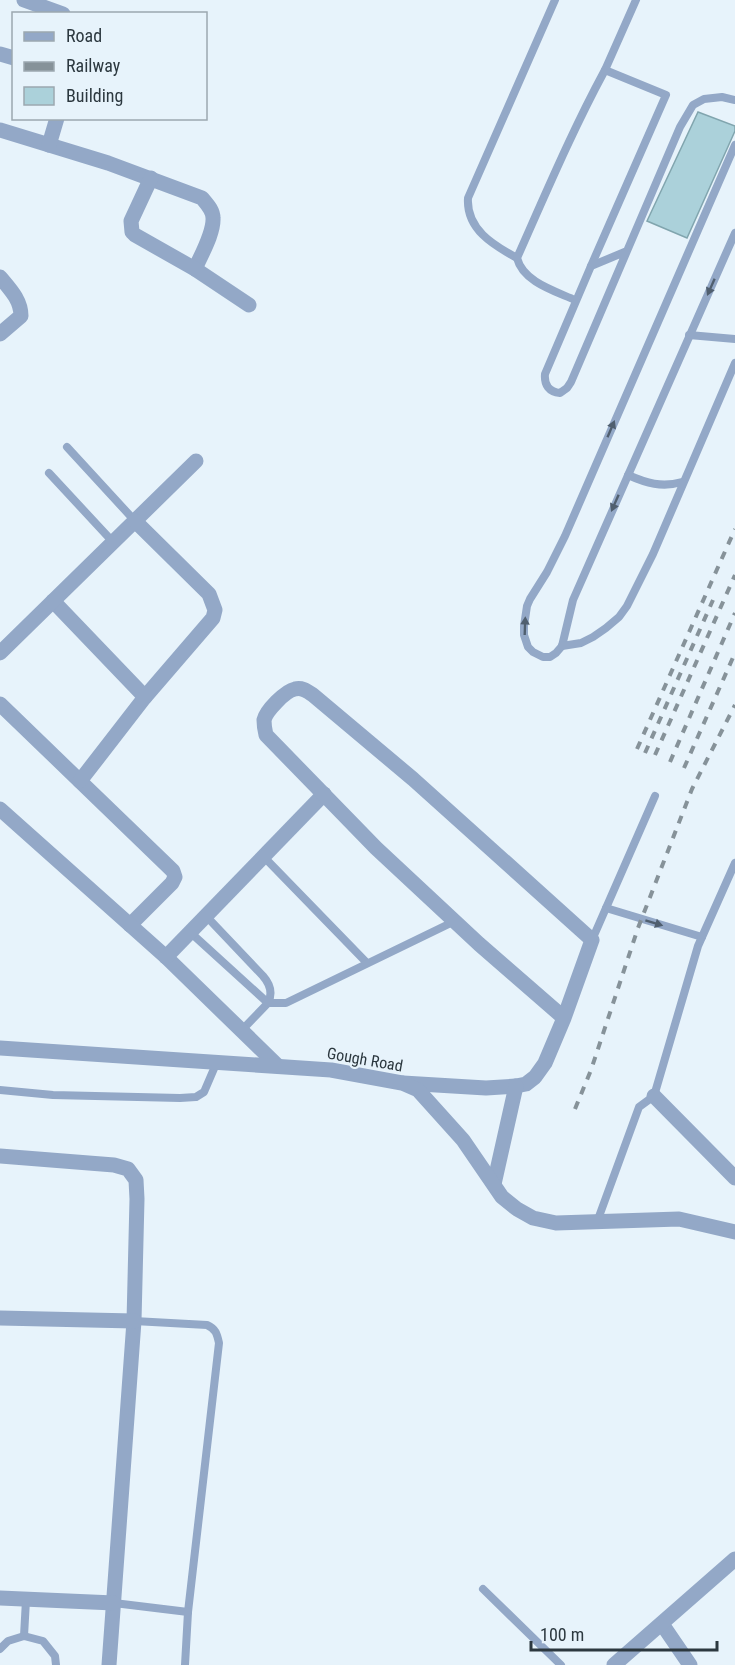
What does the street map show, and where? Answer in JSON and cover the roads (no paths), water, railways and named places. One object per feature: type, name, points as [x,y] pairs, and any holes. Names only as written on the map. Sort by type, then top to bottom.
[{"type":"street","points":[[24,0],[57,12]]},
{"type":"street","points":[[49,145],[56,120]]},
{"type":"street","points":[[0,130],[151,178],[202,198],[210,206],[214,218],[212,231],[195,268]]},
{"type":"street","points":[[151,178],[131,221],[132,232],[195,268],[249,305]]},
{"type":"street","points":[[0,277],[19,303],[21,315],[0,334]]},
{"type":"street","points":[[0,653],[196,461]]},
{"type":"street","points":[[80,781],[145,697],[213,618],[215,610],[208,594],[135,521]]},
{"type":"street","points":[[52,601],[145,697]]},
{"type":"street","points":[[402,1083],[486,1088],[526,1084],[545,1064],[564,1018],[592,940],[413,779],[313,695],[296,688],[280,698],[268,711],[264,720],[266,735],[376,848],[564,1018]]},
{"type":"street","points":[[0,704],[173,871],[175,877],[172,883],[130,925]]},
{"type":"street","points":[[166,957],[324,794]]},
{"type":"street","points":[[0,809],[166,957],[278,1066]]},
{"type":"street","name":"Gough Road","points":[[0,1048],[331,1070],[402,1083],[418,1090],[463,1140],[502,1197],[533,1218],[556,1223],[679,1219],[735,1232]]},
{"type":"street","points":[[494,1184],[516,1086]]},
{"type":"street","points":[[654,1096],[735,1178]]},
{"type":"street","points":[[0,1156],[114,1165],[128,1169],[136,1180],[134,1321],[109,1665]]},
{"type":"street","points":[[0,1318],[134,1321]]},
{"type":"street","points":[[614,1665],[735,1559]]},
{"type":"street","points":[[0,1598],[114,1603]]},
{"type":"street","points":[[662,1624],[690,1665]]},
{"type":"lane","points":[[517,258],[483,236],[470,214],[468,198],[555,0]]},
{"type":"lane","points":[[575,300],[526,275],[519,266],[517,258],[567,144],[605,70],[636,0]]},
{"type":"lane","points":[[605,70],[666,95],[575,300],[545,374],[548,387],[556,392],[564,391],[571,382],[680,127],[693,105],[704,99],[722,97],[735,100]]},
{"type":"lane","points":[[735,145],[565,536],[530,599],[524,635],[528,647],[543,657],[550,657],[562,646],[573,600],[735,233]]},
{"type":"lane","points":[[591,266],[627,251]]},
{"type":"lane","points":[[689,335],[735,339]]},
{"type":"lane","points":[[562,646],[581,643],[593,637],[619,617],[627,606],[653,554],[735,363]]},
{"type":"lane","points":[[68,447],[135,521]]},
{"type":"lane","points":[[49,473],[113,542]]},
{"type":"lane","points":[[627,475],[664,486],[682,482]]},
{"type":"lane","points":[[592,940],[655,796]]},
{"type":"lane","points":[[264,857],[367,963]]},
{"type":"lane","points":[[597,1222],[639,1107],[654,1096],[698,946],[735,863]]},
{"type":"lane","points":[[606,908],[702,937]]},
{"type":"lane","points":[[207,917],[268,981],[271,989],[268,1003],[242,1030]]},
{"type":"lane","points":[[191,933],[268,1003],[286,1003],[455,921]]},
{"type":"lane","points":[[0,1090],[53,1095],[196,1097],[204,1092],[216,1064]]},
{"type":"lane","points":[[134,1321],[207,1325],[213,1327],[217,1332],[219,1343],[188,1612],[185,1665]]},
{"type":"lane","points":[[483,1589],[561,1665]]},
{"type":"lane","points":[[24,1636],[26,1600]]},
{"type":"lane","points":[[114,1603],[188,1612]]},
{"type":"lane","points":[[0,1649],[8,1641],[24,1636],[43,1641],[55,1656],[56,1665]]},
{"type":"railway","points":[[637,749],[735,529]]},
{"type":"railway","points":[[655,755],[735,575]]},
{"type":"railway","points":[[645,753],[713,600]]},
{"type":"railway","points":[[670,762],[735,613]]},
{"type":"railway","points":[[684,768],[735,653]]},
{"type":"railway","points":[[575,1109],[591,1070],[638,928],[692,789],[735,705]]}]
